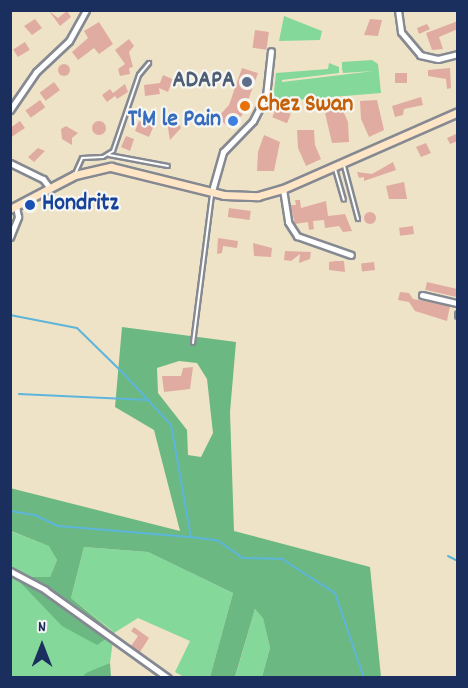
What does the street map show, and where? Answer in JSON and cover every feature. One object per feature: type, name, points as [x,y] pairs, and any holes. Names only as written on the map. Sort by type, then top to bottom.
[{"type":"main road","points":[[13,208],[75,175],[122,167],[243,197],[283,189],[458,112]]},
{"type":"street","points":[[10,110],[36,72],[69,41],[86,10]]},
{"type":"street","points":[[398,10],[401,32],[420,55],[438,58],[458,54]]},
{"type":"street","points":[[212,191],[224,152],[253,121],[266,96],[272,51]]},
{"type":"street","points":[[10,163],[43,179],[49,187]]},
{"type":"street","points":[[283,189],[288,222],[297,236],[351,255]]},
{"type":"street","points":[[10,237],[18,217],[13,208]]},
{"type":"street","points":[[422,295],[458,303]]},
{"type":"street","points":[[10,571],[45,590],[168,678]]},
{"type":"lane","points":[[109,155],[139,75],[149,63]]},
{"type":"lane","points":[[75,175],[82,158],[109,155],[168,166]]},
{"type":"lane","points":[[343,163],[358,219]]},
{"type":"lane","points":[[334,167],[344,200]]},
{"type":"lane","points":[[193,343],[212,191]]},
{"type":"green space","points":[[284,16],[322,31],[320,40],[279,41]]},
{"type":"green space","points":[[372,60],[378,64],[381,93],[284,101],[283,105],[268,102],[274,92],[276,73],[328,69],[329,63],[339,67],[339,73],[282,80],[282,82],[374,71],[343,73],[342,69],[342,62]]},
{"type":"green space","points":[[122,327],[236,342],[230,412],[234,531],[370,567],[381,677],[262,677],[270,648],[263,618],[255,609],[235,677],[210,677],[233,593],[148,552],[84,547],[71,598],[114,633],[97,645],[62,626],[15,577],[50,577],[57,560],[49,546],[11,531],[10,488],[180,531],[154,430],[115,407]],"holes":[[[179,361],[197,363],[207,379],[213,433],[201,457],[188,455],[187,430],[158,393],[157,368]]]},
{"type":"green space","points":[[10,531],[50,546],[57,560],[50,577],[16,577],[114,632],[71,598],[84,547],[148,552],[233,593],[210,677],[184,677],[175,672],[190,641],[138,618],[114,633],[110,663],[83,677],[11,677],[10,580],[14,577],[11,574]]},
{"type":"green space","points":[[255,609],[263,617],[270,648],[262,677],[235,678]]},
{"type":"green space","points":[[110,663],[111,677],[83,677],[86,673]]},
{"type":"building","points":[[49,11],[58,18],[67,11],[71,17],[60,26]]},
{"type":"building","points":[[35,19],[42,28],[32,35],[24,26]]},
{"type":"building","points":[[370,19],[382,20],[378,36],[364,35]]},
{"type":"building","points":[[458,21],[458,29],[439,37],[443,49],[432,50],[426,33]]},
{"type":"building","points":[[99,22],[113,44],[99,54],[94,48],[78,60],[72,52],[88,38],[84,31]]},
{"type":"building","points":[[427,24],[430,29],[419,34],[417,28]]},
{"type":"building","points":[[255,30],[269,32],[266,50],[252,48]]},
{"type":"building","points":[[129,39],[134,46],[129,52],[133,67],[129,68],[130,74],[120,76],[118,69],[125,64],[115,50]]},
{"type":"building","points":[[25,42],[30,50],[18,57],[13,49]]},
{"type":"building","points":[[66,64],[70,70],[66,76],[62,76],[58,68]]},
{"type":"building","points":[[242,68],[258,73],[243,114],[230,129],[218,117],[229,105]]},
{"type":"building","points":[[450,68],[451,88],[447,89],[446,79],[428,76],[428,70]]},
{"type":"building","points":[[395,73],[407,73],[407,83],[395,83]]},
{"type":"building","points":[[163,75],[177,81],[175,86],[171,84],[168,92],[159,88],[160,94],[145,96],[144,85],[160,83]]},
{"type":"building","points":[[54,82],[60,90],[46,101],[40,93]]},
{"type":"building","points":[[125,84],[128,92],[117,99],[115,96],[107,102],[102,95],[110,89],[113,93]]},
{"type":"building","points":[[421,97],[423,105],[404,109],[403,115],[395,117],[392,106]]},
{"type":"building","points":[[40,100],[45,107],[31,118],[25,111]]},
{"type":"building","points":[[377,100],[384,130],[369,137],[361,119],[360,101]]},
{"type":"building","points":[[341,106],[348,122],[349,142],[332,143],[325,113]]},
{"type":"building","points":[[276,108],[291,114],[287,123],[272,117]]},
{"type":"building","points":[[176,118],[181,128],[170,140],[167,122]]},
{"type":"building","points":[[147,120],[155,123],[149,137],[135,131],[139,121],[145,124]]},
{"type":"building","points":[[20,121],[25,128],[10,138],[10,128]]},
{"type":"building","points":[[96,121],[102,121],[106,128],[102,135],[96,135],[92,131],[92,125]]},
{"type":"building","points":[[66,126],[78,133],[72,138],[72,145],[62,139],[61,129]]},
{"type":"building","points":[[297,130],[314,130],[315,145],[321,159],[306,166],[298,148]]},
{"type":"building","points":[[458,133],[458,141],[450,144],[447,138]]},
{"type":"building","points":[[264,135],[280,142],[274,171],[257,171],[258,152]]},
{"type":"building","points":[[126,136],[134,139],[130,151],[121,147]]},
{"type":"building","points":[[426,143],[431,153],[421,157],[416,147]]},
{"type":"building","points":[[38,148],[45,151],[34,162],[28,157]]},
{"type":"building","points":[[393,162],[396,170],[364,181],[364,177],[359,178],[357,172],[372,174]]},
{"type":"building","points":[[404,182],[407,199],[389,199],[386,186]]},
{"type":"building","points":[[295,200],[300,200],[301,208],[326,201],[328,216],[345,214],[352,231],[343,232],[339,226],[325,228],[324,220],[313,221],[314,229],[309,230],[308,222],[295,224],[290,205],[296,205]]},
{"type":"building","points":[[229,208],[251,211],[250,220],[228,217]]},
{"type":"building","points":[[372,212],[376,218],[372,224],[368,224],[364,216]]},
{"type":"building","points":[[413,226],[414,234],[400,236],[399,228]]},
{"type":"building","points":[[218,238],[238,241],[237,248],[223,246],[222,253],[217,254]]},
{"type":"building","points":[[253,243],[272,248],[271,257],[254,256]]},
{"type":"building","points":[[285,251],[311,252],[310,259],[299,263],[300,254],[291,261],[284,260]]},
{"type":"building","points":[[344,261],[345,272],[329,270],[329,262]]},
{"type":"building","points":[[374,262],[375,270],[362,272],[361,264]]},
{"type":"building","points":[[427,282],[458,289],[456,297],[425,290]]},
{"type":"building","points":[[400,292],[409,293],[413,299],[450,306],[447,321],[415,311],[409,302],[398,300]]},
{"type":"building","points":[[193,367],[190,389],[164,392],[162,376],[181,376],[183,368]]},
{"type":"building","points":[[134,627],[149,638],[140,652],[131,646],[138,636],[131,631]]},
{"type":"waterway","points":[[10,315],[77,328],[123,373],[171,425],[191,537],[217,540],[243,558],[282,559],[335,593],[364,678]]},
{"type":"waterway","points":[[19,394],[148,400]]},
{"type":"waterway","points":[[10,511],[35,515],[58,526],[190,537]]},
{"type":"waterway","points":[[448,556],[458,561]]},
{"type":"place","name":"ADAPA","points":[[247,82]]},
{"type":"place","name":"Chez Swan","points":[[245,106]]},
{"type":"place","name":"T'M le Pain","points":[[233,121]]},
{"type":"place","name":"Hondritz","points":[[30,205]]}]
